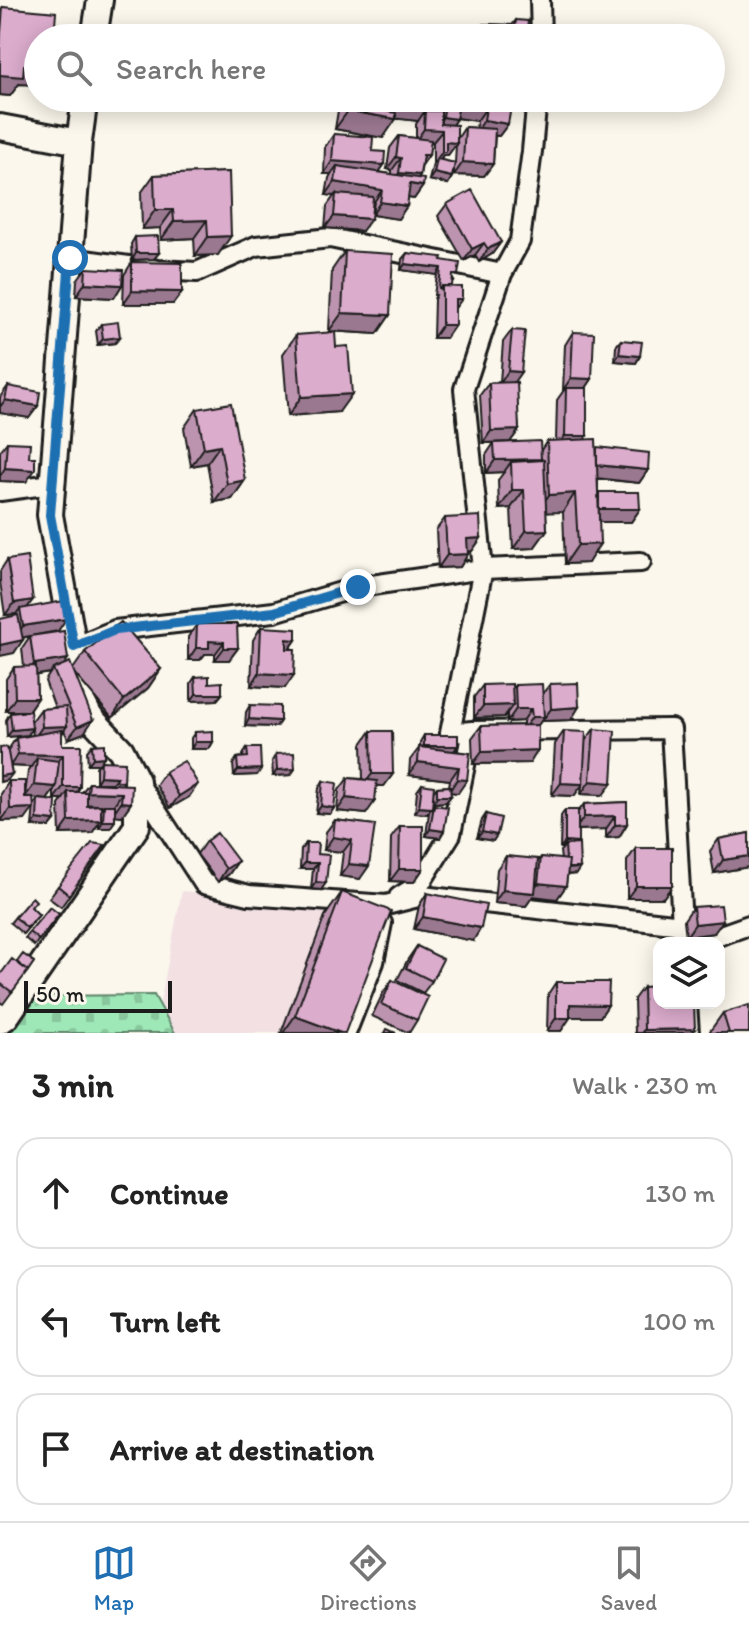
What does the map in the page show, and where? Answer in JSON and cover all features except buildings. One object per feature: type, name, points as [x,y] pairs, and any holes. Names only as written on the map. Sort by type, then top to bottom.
[{"type":"street","points":[[96,24],[100,0]]},
{"type":"street","points":[[540,0],[541,24]]},
{"type":"street","points":[[83,112],[50,515],[74,647],[67,672],[90,717],[121,750],[137,781],[204,884],[249,895],[386,905],[422,896],[683,934],[671,729],[450,733],[483,569],[464,389],[502,274],[520,241],[536,112]]},
{"type":"street","points":[[0,127],[79,142]]},
{"type":"street","points":[[70,258],[197,272],[256,246],[330,238],[502,274]]},
{"type":"street","points":[[0,491],[52,484]]},
{"type":"street","points":[[74,647],[115,630],[274,612],[358,587],[483,569],[641,562]]},
{"type":"street","points":[[346,1033],[374,962],[386,905],[420,884],[451,834],[472,731]]},
{"type":"street","points":[[0,1021],[41,968],[137,826],[137,781]]},
{"type":"street","points":[[715,937],[749,925]]},
{"type":"street","points":[[687,1009],[689,1033]]},
{"type":"shaded area","points":[[182,891],[381,913],[350,1033],[169,1033],[158,1013]]},
{"type":"green space","points":[[154,995],[175,1033],[0,1033],[32,996]]},
{"type":"route","points":[[70,258],[50,515],[74,647],[115,630],[274,612],[358,587]]}]
